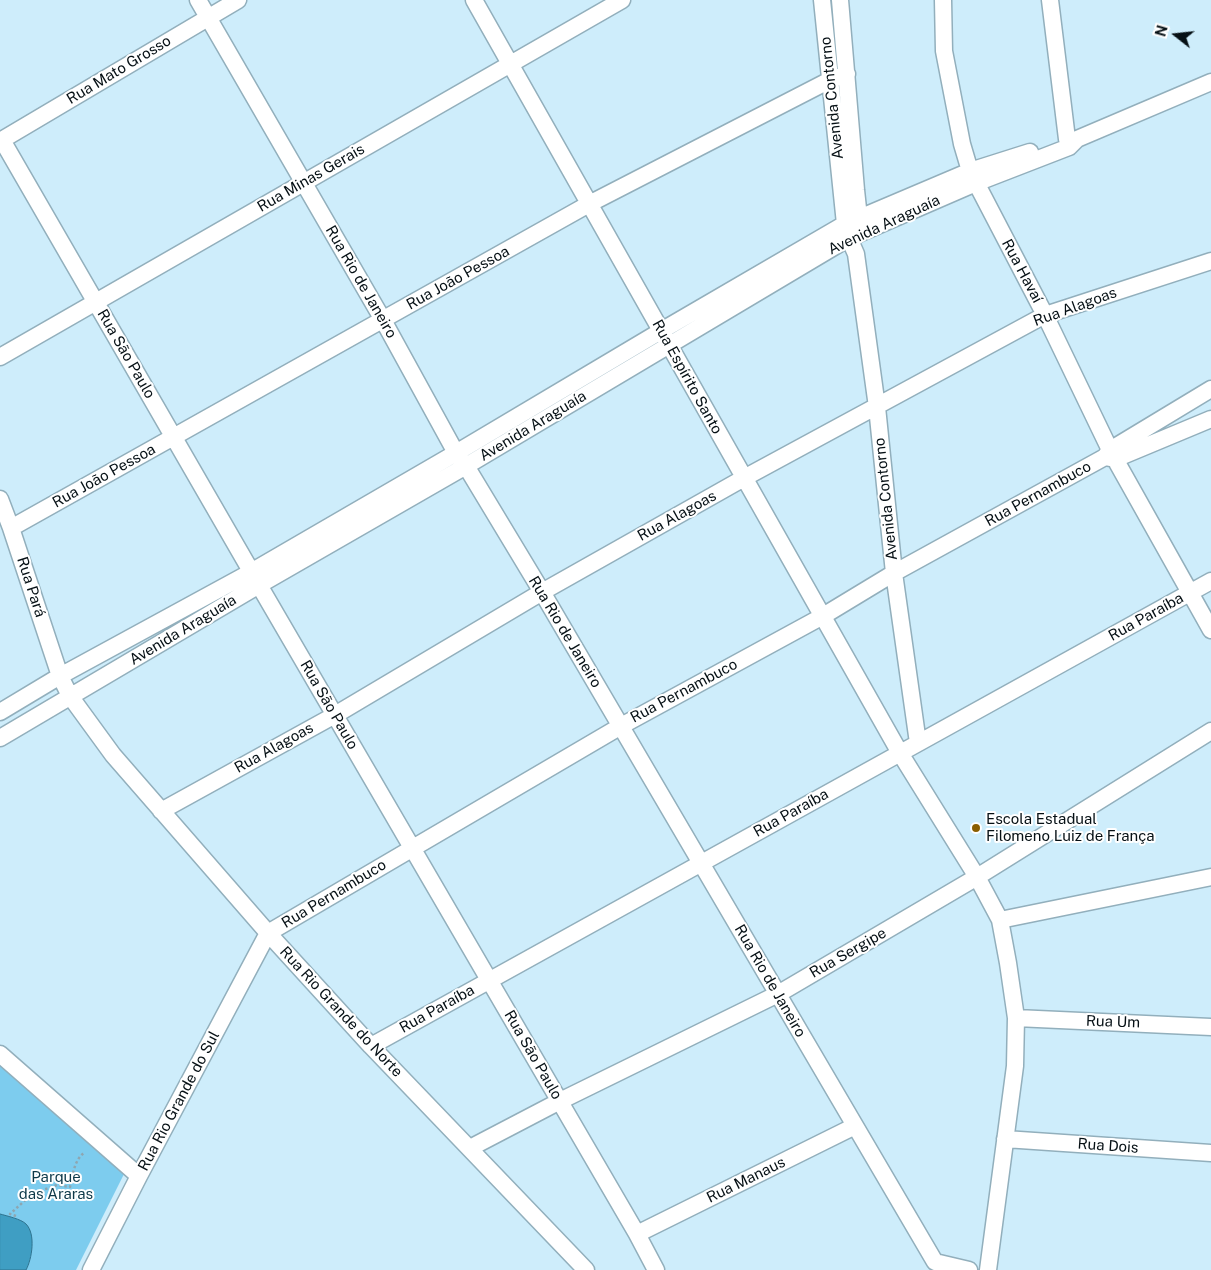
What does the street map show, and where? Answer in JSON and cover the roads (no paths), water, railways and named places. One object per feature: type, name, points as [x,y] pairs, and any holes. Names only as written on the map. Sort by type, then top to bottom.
[{"type":"street","name":"Rua Rio de Janeiro","points":[[198,0],[383,320],[456,453],[466,466],[542,592],[935,1262],[969,1270]]},
{"type":"street","name":"Rua Mato Grosso","points":[[1,140],[238,0]]},
{"type":"street","name":"Rua Espírito Santo","points":[[474,0],[900,753],[977,876],[1000,920],[1016,1018],[1015,1066],[988,1270]]},
{"type":"street","name":"Rua Minas Gerais","points":[[0,357],[622,0]]},
{"type":"street","name":"Avenida Contorno","points":[[822,0],[830,80],[853,228],[877,407],[894,573],[918,743]]},
{"type":"street","name":"Avenida Contorno","points":[[840,0],[847,74],[853,228]]},
{"type":"street","name":"Rua Havaí","points":[[943,0],[944,51],[962,144],[973,177],[1045,315],[1110,456],[1211,630]]},
{"type":"street","points":[[1050,0],[1071,142]]},
{"type":"street","name":"Rua João Pessoa","points":[[11,528],[589,204],[830,80],[847,74]]},
{"type":"street","name":"Avenida Araguaía","points":[[0,738],[219,609],[255,579],[456,453],[661,330],[853,228],[973,177],[1071,142],[1211,82]]},
{"type":"street","name":"Rua São Paulo","points":[[1,140],[656,1270]]},
{"type":"street","name":"Avenida Araguaía","points":[[0,712],[60,676],[211,594],[255,579],[466,466],[669,345],[853,228]]},
{"type":"street","name":"Rua Alagoas","points":[[161,811],[335,714],[542,592],[744,478],[1045,315],[1211,261]]},
{"type":"street","name":"Rua Pernambuco","points":[[268,933],[621,726],[823,616],[894,573],[1110,456],[1211,389]]},
{"type":"street","name":"Rua Pernambuco","points":[[1110,456],[1211,419]]},
{"type":"street","name":"Rua Pará","points":[[0,500],[60,676],[70,696]]},
{"type":"street","name":"Rua Paraíba","points":[[371,1046],[1211,581]]},
{"type":"street","points":[[211,594],[219,609]]},
{"type":"street","name":"Rua Rio Grande do Norte","points":[[70,696],[113,755],[268,933],[371,1046],[586,1270]]},
{"type":"street","name":"Rua Sergipe","points":[[470,1148],[778,994],[977,876],[1211,731]]},
{"type":"street","points":[[1000,920],[1211,877]]},
{"type":"street","name":"Rua Rio Grande do Sul","points":[[91,1270],[268,933]]},
{"type":"street","name":"Rua Um","points":[[1016,1018],[1211,1026]]},
{"type":"street","points":[[0,1054],[139,1176]]},
{"type":"street","name":"Rua Manaus","points":[[636,1234],[855,1126]]},
{"type":"street","name":"Rua Dois","points":[[1005,1139],[1211,1152]]},
{"type":"place","name":"Escola Estadual Filomeno Luiz de França","points":[[976,828]]},
{"type":"park label","name":"Parque das Araras","points":[[56,1186]]}]
